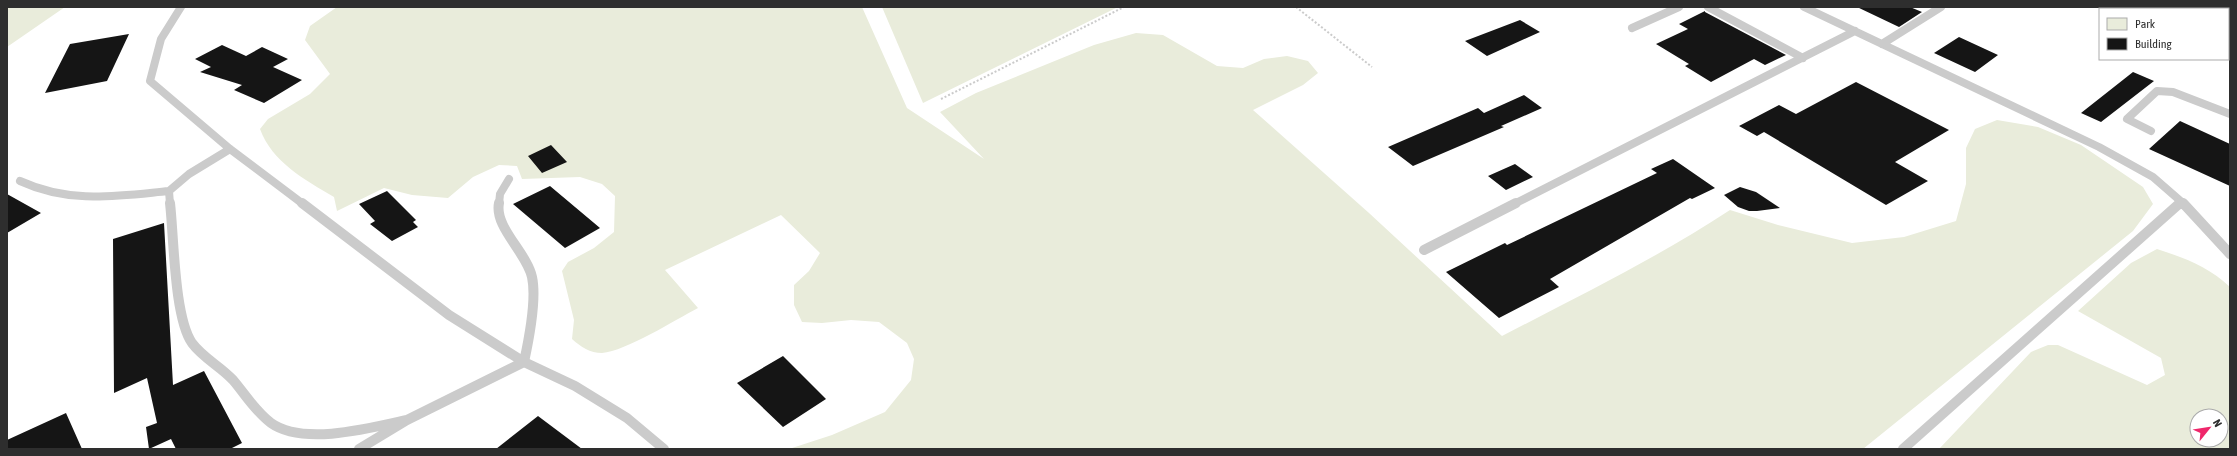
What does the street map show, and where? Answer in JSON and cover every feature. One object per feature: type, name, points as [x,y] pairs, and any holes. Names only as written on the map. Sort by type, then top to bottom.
[{"type":"lane","points":[[181,7],[161,39],[150,81],[230,149],[449,315],[524,362],[575,386],[627,418],[664,449]]},
{"type":"lane","points":[[1632,28],[1679,7]]},
{"type":"lane","points":[[1708,7],[1803,58]]},
{"type":"lane","points":[[1804,7],[2099,147],[2153,177],[2182,202],[2230,254]]},
{"type":"lane","points":[[1882,44],[1941,7]]},
{"type":"lane","points":[[1424,250],[1855,31]]},
{"type":"lane","points":[[2151,131],[2127,119],[2157,91],[2173,92],[2230,114]]},
{"type":"lane","points":[[20,181],[36,190],[62,196],[107,196],[169,191],[189,174],[230,149]]},
{"type":"lane","points":[[510,179],[502,190],[498,202],[499,218],[510,238],[526,258],[532,277],[531,333],[524,362]]},
{"type":"lane","points":[[169,191],[176,265],[185,328],[193,344],[204,357],[227,373],[250,402],[278,427],[304,434],[369,428],[407,420]]},
{"type":"lane","points":[[1903,449],[2182,202]]},
{"type":"lane","points":[[359,449],[407,420],[524,362]]},
{"type":"path","points":[[942,99],[1124,7]]},
{"type":"path","points":[[1296,7],[1372,67]]},
{"type":"green space","points":[[7,7],[65,7],[7,47]]},
{"type":"green space","points":[[337,7],[862,7],[907,108],[984,159],[940,112],[976,93],[1094,45],[1136,33],[1163,35],[1217,66],[1243,68],[1264,59],[1287,56],[1308,61],[1318,73],[1303,85],[1253,110],[1369,213],[1502,336],[1646,260],[1730,210],[1778,225],[1852,243],[1904,237],[1956,221],[1966,184],[1966,148],[1975,129],[1997,120],[2038,127],[2081,145],[2143,187],[2153,204],[2133,231],[1863,449],[789,449],[832,435],[885,412],[911,380],[914,359],[907,343],[879,322],[851,320],[822,323],[802,322],[794,305],[794,285],[809,271],[820,253],[781,215],[665,270],[698,308],[624,347],[602,353],[586,349],[572,339],[574,320],[562,271],[568,262],[594,248],[614,232],[615,196],[602,184],[580,177],[522,179],[517,166],[499,165],[473,177],[448,198],[412,195],[384,188],[337,211],[334,197],[301,177],[281,161],[265,141],[260,129],[268,119],[310,94],[330,74],[305,40],[310,26]]},
{"type":"green space","points":[[882,7],[1118,7],[923,103]]},
{"type":"green space","points":[[2157,249],[2196,264],[2214,274],[2230,287],[2230,449],[1939,449],[2031,352],[2048,345],[2058,345],[2147,385],[2165,375],[2161,358],[2078,311],[2131,263]]},
{"type":"building","points":[[1857,7],[1910,7],[1922,12],[1899,27]]},
{"type":"building","points":[[1705,11],[1786,55],[1765,65],[1754,59],[1711,82],[1685,66],[1689,64],[1656,44],[1688,29],[1679,24]]},
{"type":"building","points":[[1520,20],[1540,32],[1487,56],[1465,41]]},
{"type":"building","points":[[129,34],[107,81],[45,93],[70,44]]},
{"type":"building","points":[[1959,37],[1998,55],[1975,72],[1934,53]]},
{"type":"building","points":[[222,45],[246,56],[262,47],[288,59],[273,67],[302,80],[264,103],[234,90],[242,85],[200,72],[211,67],[195,59]]},
{"type":"building","points":[[2133,72],[2154,81],[2101,122],[2081,113]]},
{"type":"building","points":[[1856,82],[1949,130],[1895,162],[1928,181],[1886,205],[1764,132],[1757,136],[1739,126],[1779,105],[1796,114]]},
{"type":"building","points":[[1524,95],[1542,108],[1501,126],[1504,127],[1413,166],[1388,147],[1478,108],[1484,113]]},
{"type":"building","points":[[2180,121],[2230,144],[2230,186],[2149,149]]},
{"type":"building","points":[[551,145],[567,162],[542,173],[528,156]]},
{"type":"building","points":[[1673,159],[1715,188],[1692,199],[1690,198],[1550,279],[1559,287],[1499,318],[1446,272],[1505,243],[1507,245],[1657,173],[1651,169]]},
{"type":"building","points":[[1515,164],[1533,177],[1506,190],[1488,176]]},
{"type":"building","points":[[550,186],[600,228],[565,248],[513,204]]},
{"type":"building","points":[[1740,187],[1756,192],[1780,208],[1749,211],[1738,207],[1724,195]]},
{"type":"building","points":[[387,191],[416,220],[413,222],[418,227],[392,241],[370,224],[375,221],[359,204]]},
{"type":"building","points":[[7,194],[41,213],[7,233]]},
{"type":"building","points":[[164,223],[173,385],[204,371],[242,443],[230,449],[176,449],[171,439],[149,449],[146,427],[157,423],[147,378],[114,393],[113,239]]},
{"type":"building","points":[[783,356],[826,399],[783,427],[737,383]]},
{"type":"building","points":[[66,413],[82,449],[7,449],[7,440]]},
{"type":"building","points":[[538,416],[582,449],[496,449]]}]
